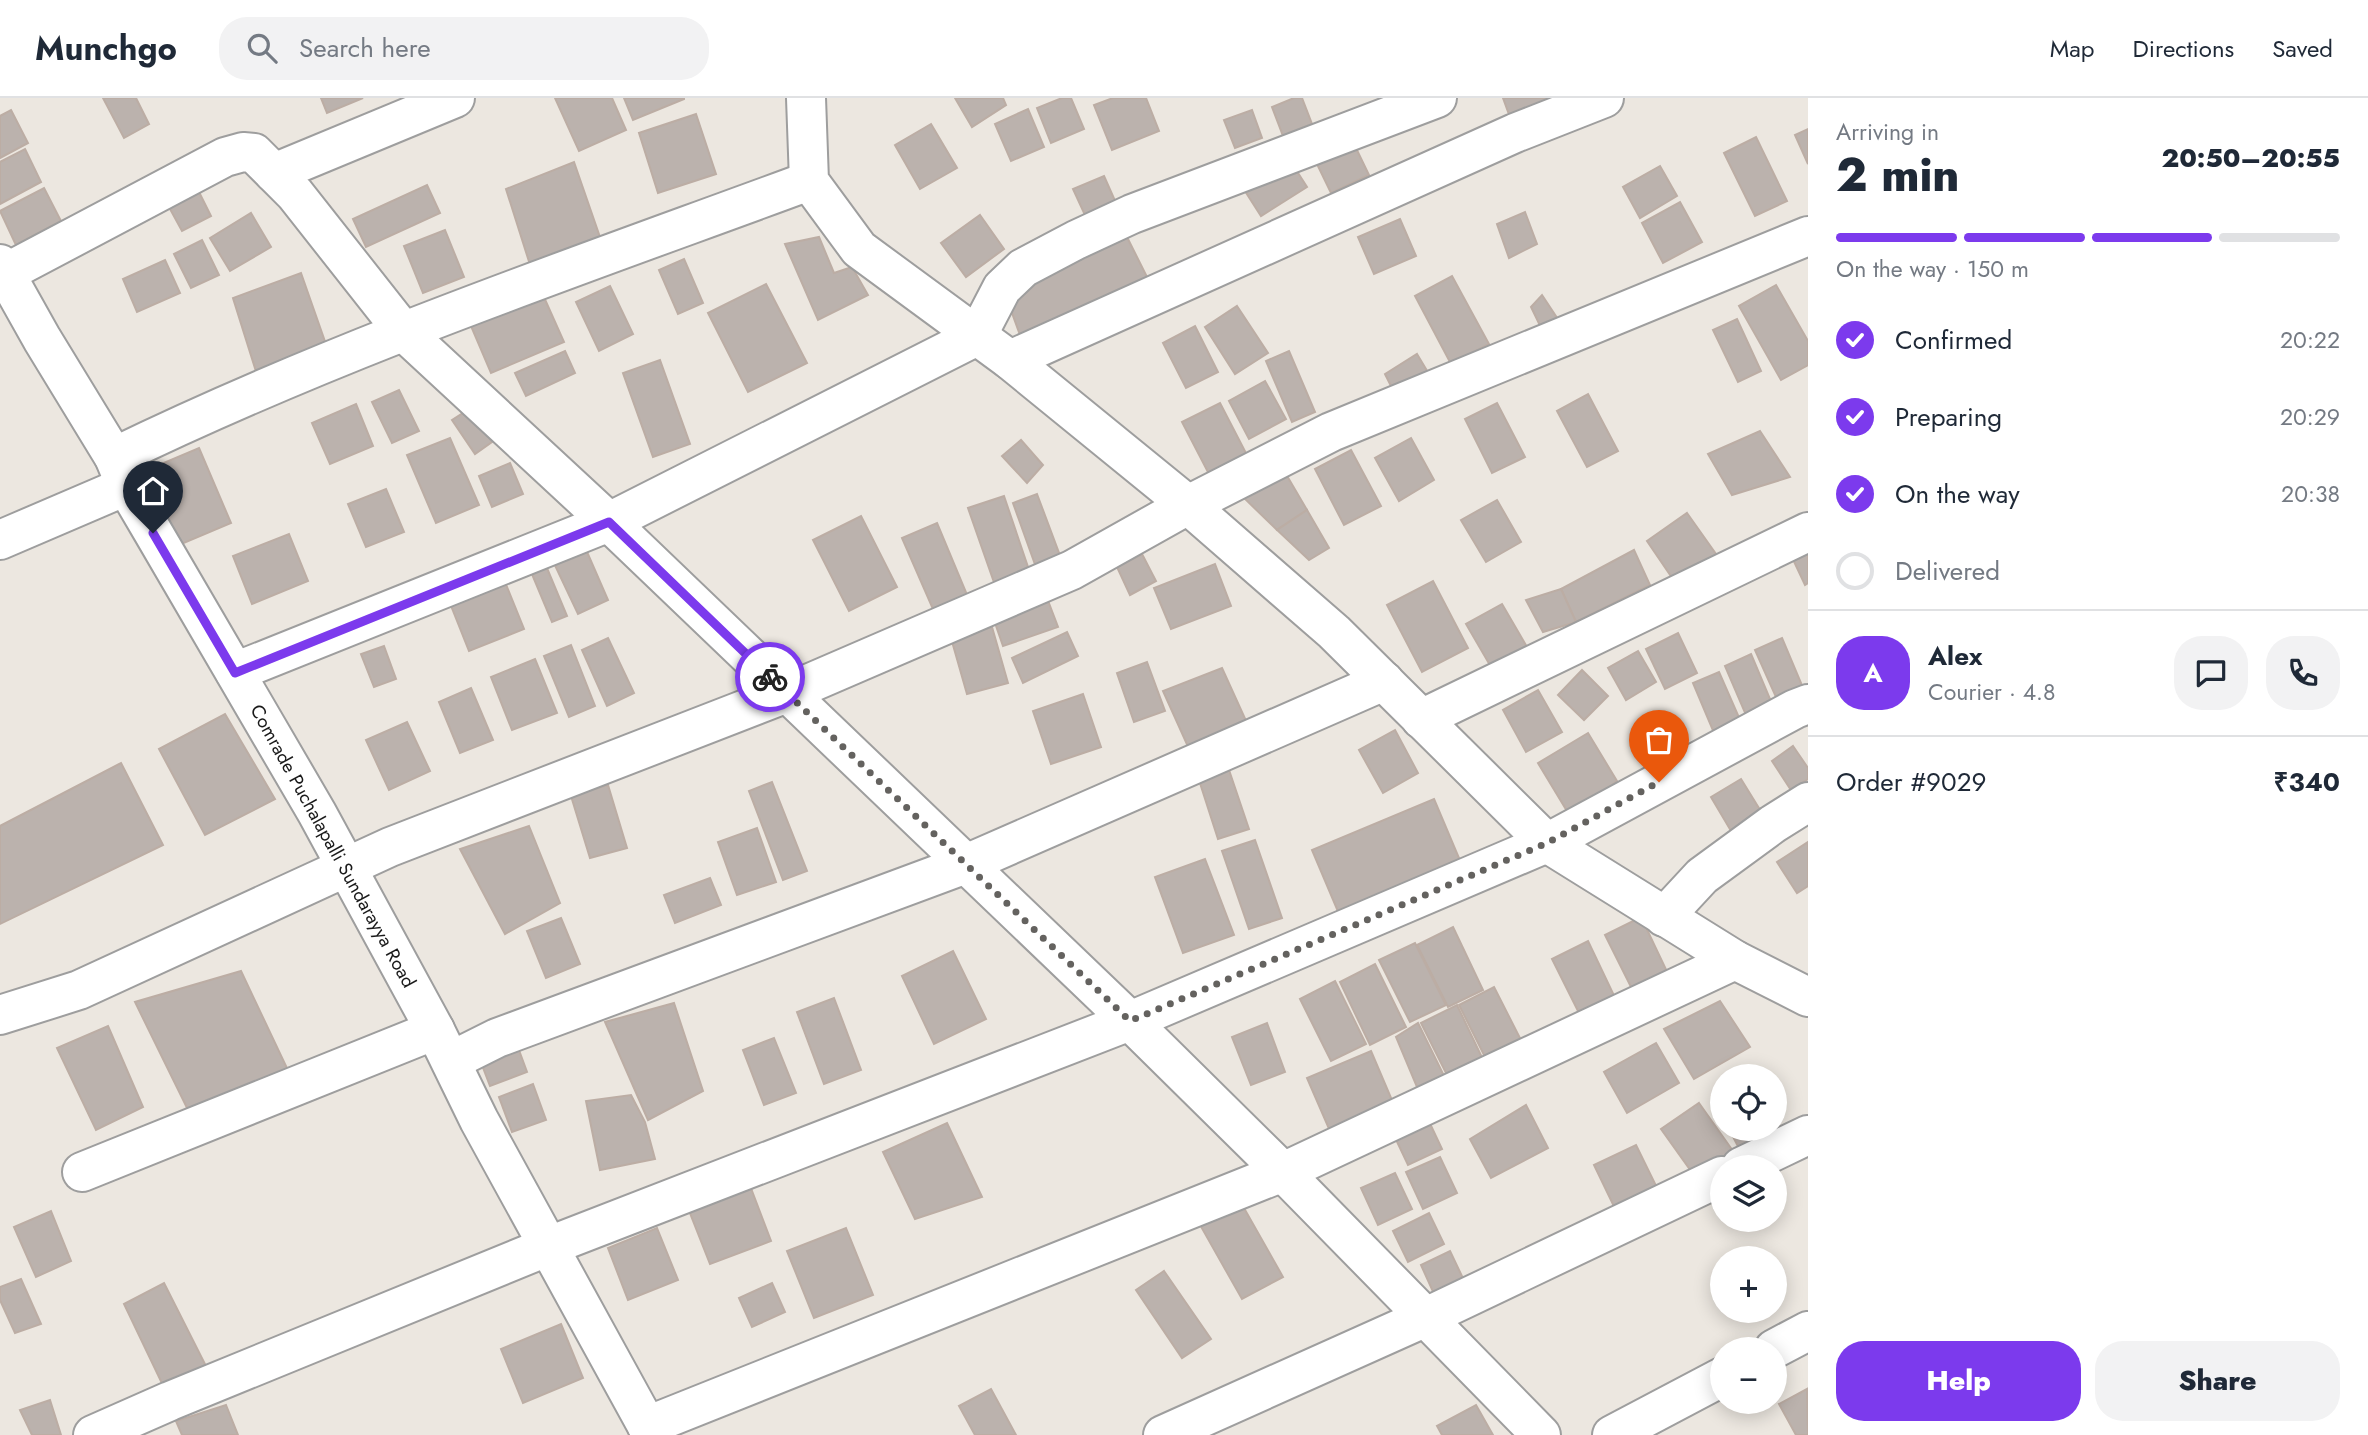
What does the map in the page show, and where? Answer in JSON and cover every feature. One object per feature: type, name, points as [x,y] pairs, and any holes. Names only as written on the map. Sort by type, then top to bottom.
[{"type":"street","points":[[274,173],[455,98]]},
{"type":"street","points":[[235,673],[609,522],[977,336],[1002,288],[1023,268],[1076,240],[1132,214],[1437,98]]},
{"type":"street","points":[[1010,360],[1515,133],[1604,98]]},
{"type":"street","points":[[808,100],[809,181],[859,249],[1010,360],[1188,505],[1334,632],[1547,843],[1735,960],[1808,997]]},
{"type":"street","points":[[2,271],[225,156],[243,152],[254,153],[295,194],[402,331],[609,522],[1130,1021],[1283,1172],[1541,1435]]},
{"type":"street","points":[[0,540],[120,471],[167,431],[402,331],[809,181]]},
{"type":"street","points":[[0,1015],[79,990],[390,847],[787,693],[1072,570],[1188,505],[1331,432],[1808,236]]},
{"type":"street","name":"Comrade Puchalapalli Sundarayya Road","points":[[2,271],[347,867],[443,1045],[479,1120],[650,1431]]},
{"type":"street","points":[[1421,719],[1808,531]]},
{"type":"street","points":[[82,1172],[443,1045],[496,1038],[966,864],[1384,681]]},
{"type":"street","points":[[93,1435],[549,1246],[1130,1021],[1547,843],[1808,704]]},
{"type":"street","points":[[1664,917],[1702,876],[1808,802]]},
{"type":"street","points":[[650,1431],[1283,1172],[1735,960]]},
{"type":"street","points":[[1766,1155],[1808,1135]]},
{"type":"street","points":[[1163,1435],[1424,1318],[1710,1182]]},
{"type":"street","points":[[1787,1342],[1808,1331]]},
{"type":"street","points":[[1612,1435],[1710,1383]]},
{"type":"building","points":[[103,98],[136,98],[149,124],[124,138]]},
{"type":"building","points":[[321,98],[363,98],[327,113]]},
{"type":"building","points":[[555,98],[612,98],[626,130],[579,151]]},
{"type":"building","points":[[624,98],[684,98],[684,99],[633,120]]},
{"type":"building","points":[[955,98],[1003,98],[1006,105],[972,127]]},
{"type":"building","points":[[1062,98],[1071,98],[1084,129],[1051,143],[1037,108]]},
{"type":"building","points":[[1113,98],[1146,98],[1159,131],[1112,150],[1094,105]]},
{"type":"building","points":[[1294,98],[1302,98],[1312,124],[1283,136],[1272,107]]},
{"type":"building","points":[[1503,98],[1549,98],[1552,104],[1511,120]]},
{"type":"building","points":[[1028,109],[1044,147],[1011,161],[995,124]]},
{"type":"building","points":[[11,110],[28,143],[0,158],[0,116]]},
{"type":"building","points":[[1252,110],[1262,138],[1235,148],[1224,120]]},
{"type":"building","points":[[696,114],[716,174],[658,193],[639,133]]},
{"type":"building","points":[[931,124],[957,168],[920,189],[895,145]]},
{"type":"building","points":[[1808,129],[1808,164],[1795,135]]},
{"type":"building","points":[[1756,137],[1787,201],[1755,216],[1724,153]]},
{"type":"building","points":[[1354,144],[1369,175],[1331,193],[1316,162]]},
{"type":"building","points":[[25,149],[41,182],[0,204],[0,162]]},
{"type":"building","points":[[574,162],[602,243],[532,271],[506,189]]},
{"type":"building","points":[[1291,162],[1307,187],[1261,216],[1245,191]]},
{"type":"building","points":[[1660,166],[1677,196],[1640,218],[1623,187]]},
{"type":"building","points":[[1104,176],[1120,212],[1090,226],[1073,189]]},
{"type":"building","points":[[194,182],[211,216],[182,231],[164,198]]},
{"type":"building","points":[[427,185],[440,213],[366,247],[353,219]]},
{"type":"building","points":[[44,188],[61,221],[16,245],[0,211]]},
{"type":"building","points":[[1680,202],[1702,242],[1663,263],[1642,223]]},
{"type":"building","points":[[1525,212],[1537,244],[1509,258],[1497,224]]},
{"type":"building","points":[[251,213],[271,247],[230,271],[210,238]]},
{"type":"building","points":[[980,215],[1004,249],[966,277],[941,243]]},
{"type":"building","points":[[1400,219],[1416,256],[1374,274],[1358,237]]},
{"type":"building","points":[[1120,223],[1147,277],[1020,335],[1003,288]]},
{"type":"building","points":[[445,230],[464,277],[423,293],[404,246]]},
{"type":"building","points":[[819,237],[834,273],[852,267],[868,295],[818,320],[785,244]]},
{"type":"building","points":[[202,240],[219,275],[191,288],[174,254]]},
{"type":"building","points":[[684,259],[703,303],[678,314],[659,270]]},
{"type":"building","points":[[165,260],[180,293],[137,312],[123,279]]},
{"type":"building","points":[[301,273],[329,353],[259,381],[233,298]]},
{"type":"building","points":[[1452,276],[1489,344],[1451,364],[1415,296]]},
{"type":"building","points":[[766,284],[807,363],[748,392],[708,313]]},
{"type":"building","points":[[1776,285],[1808,341],[1808,365],[1781,380],[1739,306]]},
{"type":"building","points":[[610,286],[633,334],[599,351],[576,302]]},
{"type":"building","points":[[543,295],[564,342],[491,373],[471,326]]},
{"type":"building","points":[[1542,295],[1565,330],[1547,340],[1531,307]]},
{"type":"building","points":[[1237,306],[1268,353],[1235,374],[1205,327]]},
{"type":"building","points":[[1737,319],[1761,371],[1738,382],[1713,330]]},
{"type":"building","points":[[1195,326],[1218,372],[1186,388],[1163,343]]},
{"type":"building","points":[[565,351],[575,373],[526,396],[515,373]]},
{"type":"building","points":[[1289,351],[1315,412],[1292,422],[1266,361]]},
{"type":"building","points":[[1417,354],[1432,379],[1396,396],[1385,374]]},
{"type":"building","points":[[660,360],[690,444],[653,457],[623,373]]},
{"type":"building","points":[[1265,381],[1286,419],[1249,439],[1229,401]]},
{"type":"building","points":[[399,390],[419,431],[392,443],[372,402]]},
{"type":"building","points":[[1588,394],[1618,451],[1587,467],[1557,411]]},
{"type":"building","points":[[1220,403],[1248,457],[1210,476],[1182,422]]},
{"type":"building","points":[[1497,403],[1525,457],[1492,473],[1465,419]]},
{"type":"building","points":[[356,404],[373,446],[330,464],[312,423]]},
{"type":"building","points":[[469,409],[492,442],[475,454],[452,420]]},
{"type":"building","points":[[1760,431],[1790,477],[1732,495],[1708,454]]},
{"type":"building","points":[[450,438],[479,505],[436,523],[407,455]]},
{"type":"building","points":[[1411,438],[1434,480],[1399,501],[1375,458]]},
{"type":"building","points":[[1021,440],[1043,465],[1027,483],[1002,456]]},
{"type":"building","points":[[199,448],[231,523],[179,545],[147,470]]},
{"type":"building","points":[[1351,450],[1381,506],[1344,525],[1315,469]]},
{"type":"building","points":[[510,463],[523,494],[492,507],[479,476]]},
{"type":"building","points":[[1283,469],[1307,510],[1277,530],[1242,496]]},
{"type":"building","points":[[386,489],[404,532],[366,547],[348,504]]},
{"type":"building","points":[[1037,494],[1062,561],[1037,570],[1013,503]]},
{"type":"building","points":[[1004,496],[1031,576],[996,588],[968,508]]},
{"type":"building","points":[[1497,500],[1521,542],[1486,562],[1461,520]]},
{"type":"building","points":[[1307,510],[1329,548],[1309,560],[1277,530]]},
{"type":"building","points":[[1687,513],[1716,554],[1675,582],[1647,541]]},
{"type":"building","points":[[861,516],[897,587],[849,611],[813,540]]},
{"type":"building","points":[[937,523],[970,602],[936,616],[902,538]]},
{"type":"building","points":[[289,534],[308,581],[252,604],[233,556]]},
{"type":"building","points":[[1808,544],[1808,583],[1805,585],[1790,553]]},
{"type":"building","points":[[584,545],[608,600],[578,614],[552,559]]},
{"type":"building","points":[[1634,550],[1650,585],[1576,622],[1561,589]]},
{"type":"building","points":[[1142,554],[1156,581],[1130,595],[1117,567]]},
{"type":"building","points":[[544,561],[567,616],[552,622],[529,567]]},
{"type":"building","points":[[1215,564],[1231,606],[1171,629],[1154,588]]},
{"type":"building","points":[[501,572],[524,629],[469,651],[446,593]]},
{"type":"building","points":[[1433,581],[1468,648],[1422,672],[1387,605]]},
{"type":"building","points":[[1561,589],[1576,622],[1543,632],[1526,600]]},
{"type":"building","points":[[1047,598],[1058,627],[1003,646],[993,617]]},
{"type":"building","points":[[1502,604],[1527,647],[1491,667],[1466,624]]},
{"type":"building","points":[[992,627],[1008,683],[967,694],[951,638]]},
{"type":"building","points":[[1067,632],[1078,656],[1023,683],[1012,658]]},
{"type":"building","points":[[1678,633],[1697,673],[1665,689],[1646,649]]},
{"type":"building","points":[[608,638],[634,693],[607,706],[582,650]]},
{"type":"building","points":[[1782,638],[1806,695],[1780,706],[1755,650]]},
{"type":"building","points":[[571,645],[595,706],[569,717],[544,656]]},
{"type":"building","points":[[384,646],[396,679],[374,687],[361,654]]},
{"type":"building","points":[[1638,651],[1656,682],[1626,700],[1608,668]]},
{"type":"building","points":[[1751,654],[1775,711],[1749,722],[1725,666]]},
{"type":"building","points":[[535,659],[557,713],[512,730],[491,677]]},
{"type":"building","points":[[1147,662],[1165,711],[1134,722],[1117,673]]},
{"type":"building","points":[[1222,668],[1252,734],[1194,760],[1163,691]]},
{"type":"building","points":[[1582,670],[1608,696],[1584,720],[1558,695]]},
{"type":"building","points":[[1719,672],[1744,729],[1717,740],[1693,683]]},
{"type":"building","points":[[471,688],[493,740],[460,753],[439,702]]},
{"type":"building","points":[[1538,690],[1562,732],[1526,752],[1503,710]]},
{"type":"building","points":[[1083,694],[1101,747],[1051,764],[1033,711]]},
{"type":"building","points":[[225,714],[275,799],[205,835],[159,749]]},
{"type":"building","points":[[407,722],[430,771],[389,790],[366,740]]},
{"type":"building","points":[[1395,730],[1418,773],[1383,793],[1359,750]]},
{"type":"building","points":[[1588,733],[1617,781],[1570,816],[1538,763]]},
{"type":"building","points":[[1793,746],[1808,768],[1808,779],[1791,790],[1772,761]]},
{"type":"building","points":[[121,763],[163,845],[0,924],[0,826]]},
{"type":"building","points":[[1228,767],[1249,829],[1218,839],[1198,777]]},
{"type":"building","points":[[1741,779],[1765,818],[1734,836],[1711,797]]},
{"type":"building","points":[[772,782],[807,871],[783,880],[749,791]]},
{"type":"building","points":[[608,785],[627,848],[590,858],[571,796]]},
{"type":"building","points":[[1434,799],[1464,870],[1342,921],[1312,850]]},
{"type":"building","points":[[529,826],[560,903],[505,934],[460,849]]},
{"type":"building","points":[[757,828],[776,882],[737,895],[718,842]]},
{"type":"building","points":[[1255,840],[1282,918],[1249,929],[1222,851]]},
{"type":"building","points":[[1808,842],[1808,886],[1797,893],[1777,862]]},
{"type":"building","points":[[1205,859],[1234,935],[1183,953],[1155,877]]},
{"type":"building","points":[[710,878],[721,905],[675,923],[664,895]]},
{"type":"building","points":[[1641,917],[1671,980],[1636,997],[1605,935]]},
{"type":"building","points":[[561,918],[580,964],[546,978],[527,931]]},
{"type":"building","points":[[1453,927],[1483,990],[1448,1007],[1417,945]]},
{"type":"building","points":[[1588,941],[1618,1004],[1583,1021],[1552,959]]},
{"type":"building","points":[[1415,943],[1446,1005],[1410,1022],[1379,960]]},
{"type":"building","points":[[953,951],[986,1019],[934,1044],[902,976]]},
{"type":"building","points":[[1375,964],[1406,1027],[1370,1045],[1340,982]]},
{"type":"building","points":[[241,971],[293,1081],[191,1116],[135,1002]]},
{"type":"building","points":[[1335,981],[1366,1044],[1331,1061],[1300,999]]},
{"type":"building","points":[[1494,987],[1526,1050],[1490,1067],[1459,1005]]},
{"type":"building","points":[[834,998],[861,1070],[824,1084],[797,1012]]},
{"type":"building","points":[[1720,1001],[1750,1047],[1720,1064],[1710,1064],[1710,1070],[1694,1079],[1664,1029]]},
{"type":"building","points":[[674,1003],[703,1091],[648,1120],[605,1022]]},
{"type":"building","points":[[1457,1005],[1487,1068],[1452,1085],[1421,1023]]},
{"type":"building","points":[[1267,1023],[1285,1072],[1251,1085],[1232,1037]]},
{"type":"building","points":[[1418,1023],[1449,1086],[1422,1099],[1396,1037]]},
{"type":"building","points":[[108,1026],[143,1107],[96,1130],[57,1048]]},
{"type":"building","points":[[774,1038],[796,1093],[764,1105],[743,1050]]},
{"type":"building","points":[[516,1042],[527,1072],[490,1086],[479,1057]]},
{"type":"building","points":[[1656,1043],[1679,1083],[1627,1113],[1604,1072]]},
{"type":"building","points":[[1371,1051],[1397,1112],[1333,1138],[1307,1078]]},
{"type":"building","points":[[533,1084],[546,1120],[512,1132],[499,1097]]},
{"type":"building","points":[[631,1095],[645,1122],[655,1159],[600,1170],[586,1101]]},
{"type":"building","points":[[1699,1103],[1710,1119],[1710,1141],[1726,1141],[1733,1151],[1728,1155],[1710,1155],[1710,1168],[1696,1178],[1661,1129]]},
{"type":"building","points":[[1526,1105],[1548,1148],[1491,1178],[1470,1139]]},
{"type":"building","points":[[1425,1113],[1442,1149],[1408,1165],[1391,1129]]},
{"type":"building","points":[[947,1123],[982,1197],[915,1219],[883,1152]]},
{"type":"building","points":[[1735,1141],[1777,1141],[1750,1155],[1742,1155]]},
{"type":"building","points":[[1636,1145],[1662,1198],[1620,1219],[1594,1165]]},
{"type":"building","points":[[1440,1157],[1457,1193],[1423,1209],[1406,1172]]},
{"type":"building","points":[[1395,1173],[1412,1209],[1378,1225],[1361,1188]]},
{"type":"building","points":[[749,1183],[771,1241],[710,1264],[688,1208]]},
{"type":"building","points":[[1240,1201],[1283,1277],[1242,1299],[1199,1223]]},
{"type":"building","points":[[51,1211],[71,1261],[36,1277],[14,1227]]},
{"type":"building","points":[[1429,1213],[1444,1244],[1408,1262],[1393,1231]]},
{"type":"building","points":[[657,1228],[678,1280],[628,1300],[608,1248]]},
{"type":"building","points":[[846,1228],[873,1295],[814,1318],[787,1251]]},
{"type":"building","points":[[1450,1251],[1469,1291],[1439,1305],[1421,1265]]},
{"type":"building","points":[[1164,1271],[1211,1339],[1182,1358],[1136,1290]]},
{"type":"building","points":[[21,1279],[41,1324],[15,1333],[0,1300],[0,1287]]},
{"type":"building","points":[[164,1283],[211,1376],[168,1396],[124,1304]]},
{"type":"building","points":[[772,1283],[785,1312],[752,1327],[739,1298]]},
{"type":"building","points":[[561,1324],[583,1378],[523,1403],[501,1349]]},
{"type":"building","points":[[991,1389],[1016,1435],[975,1435],[959,1406]]},
{"type":"building","points":[[1807,1389],[1808,1435],[1796,1435],[1784,1414],[1787,1414],[1787,1400]]},
{"type":"building","points":[[50,1400],[61,1435],[32,1435],[20,1410]]},
{"type":"building","points":[[226,1405],[238,1435],[182,1435],[176,1421]]},
{"type":"building","points":[[1476,1405],[1493,1435],[1442,1435],[1437,1426]]},
{"type":"way so far","points":[[770,677],[1130,1021],[1547,843],[1659,782]]},
{"type":"route","points":[[153,533],[235,673],[609,522],[770,677]]}]
